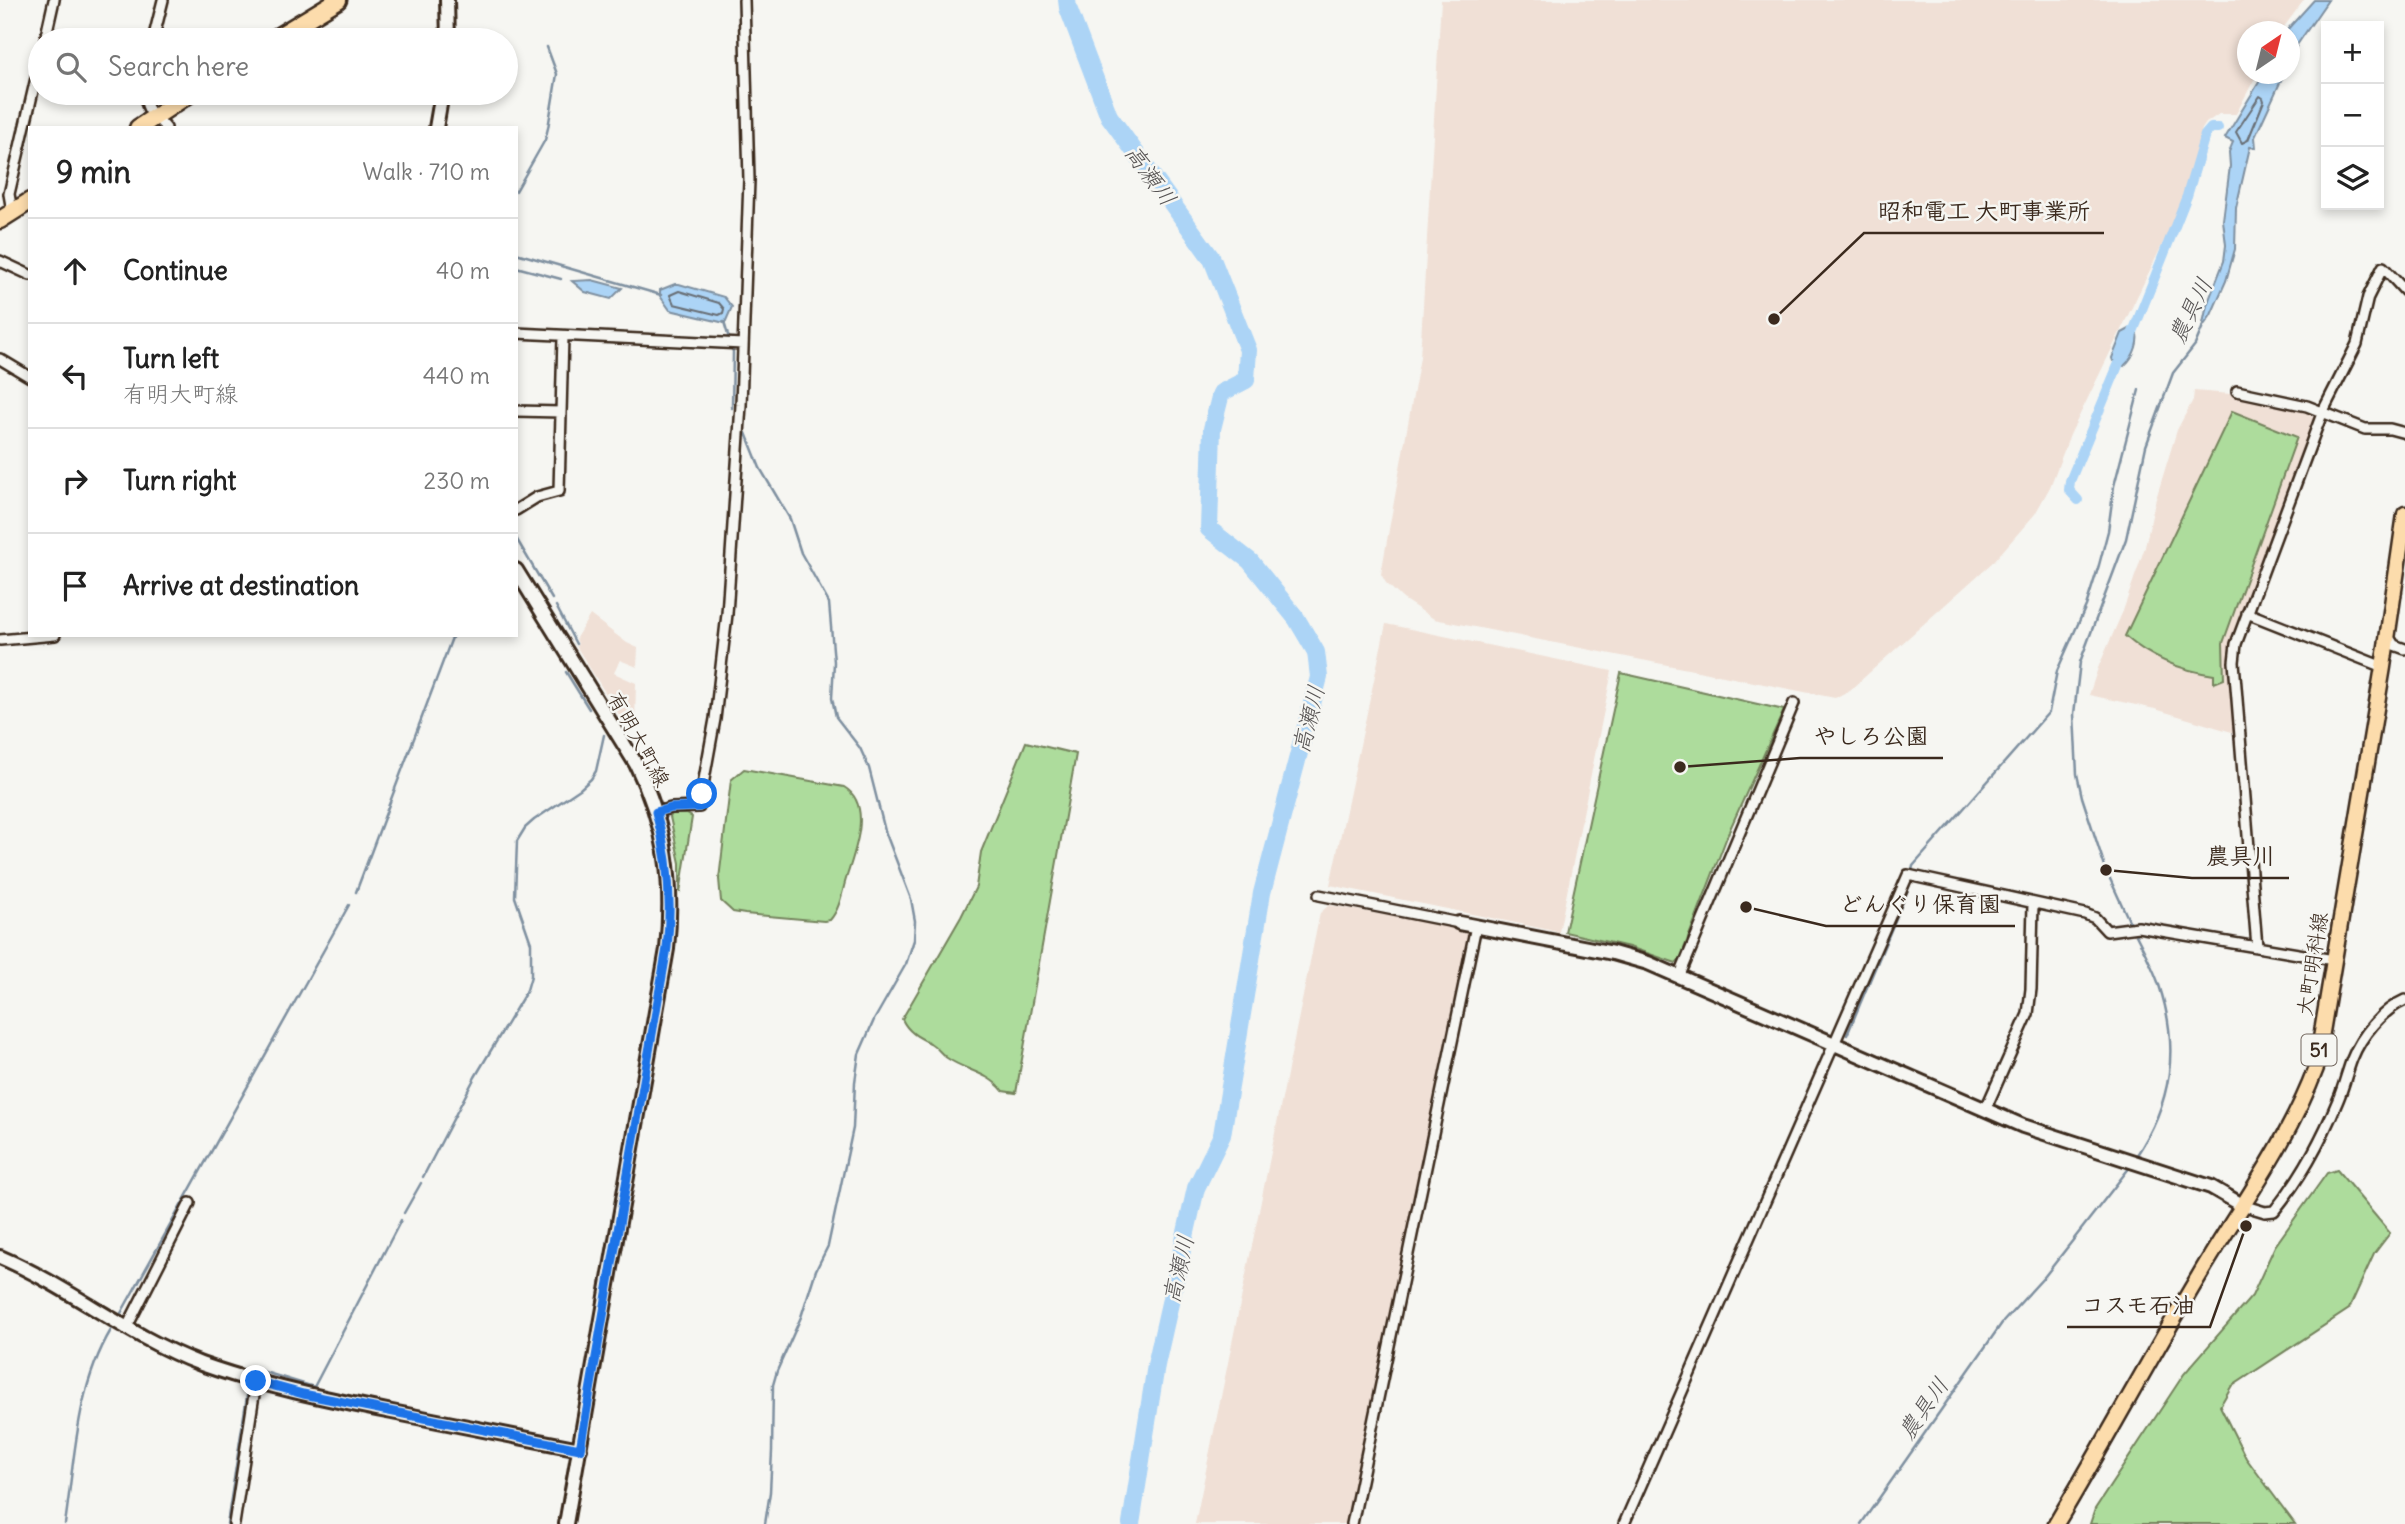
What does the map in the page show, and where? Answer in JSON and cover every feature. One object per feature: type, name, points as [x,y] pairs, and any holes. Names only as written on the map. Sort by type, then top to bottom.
[{"type":"highway","points":[[292,28],[338,0]]},
{"type":"highway","points":[[161,122],[179,105]]},
{"type":"highway","points":[[6,215],[28,202]]},
{"type":"main road","name":"大町明科線","points":[[2056,1524],[2287,1132],[2316,1068],[2384,667],[2405,514]]},
{"type":"street","points":[[48,28],[54,0]]},
{"type":"street","points":[[156,28],[163,0]]},
{"type":"street","points":[[447,0],[448,28]]},
{"type":"street","points":[[656,812],[671,808],[699,807],[715,719],[727,614],[743,344],[749,180],[744,0]]},
{"type":"street","points":[[6,215],[30,105]]},
{"type":"street","points":[[146,105],[161,122]]},
{"type":"street","points":[[436,126],[440,105]]},
{"type":"street","points":[[0,261],[28,274]]},
{"type":"street","points":[[2257,947],[2234,662],[2236,644],[2323,411],[2357,344],[2368,297],[2383,267],[2405,291]]},
{"type":"street","points":[[518,333],[743,344]]},
{"type":"street","points":[[518,509],[537,497],[559,491],[563,337]]},
{"type":"street","points":[[0,359],[28,376]]},
{"type":"street","points":[[2237,391],[2323,411],[2365,429],[2390,429],[2405,433]]},
{"type":"street","points":[[518,411],[561,412]]},
{"type":"street","name":"有明大町線","points":[[518,573],[636,764],[656,812],[669,876],[670,922],[667,948],[566,1524]]},
{"type":"street","points":[[2247,613],[2384,667]]},
{"type":"street","points":[[2388,636],[2393,645],[2405,649]]},
{"type":"street","points":[[0,640],[33,637]]},
{"type":"street","points":[[1680,975],[1794,703]]},
{"type":"street","points":[[1624,1524],[1908,875],[2091,915],[2105,930],[2138,927],[2334,960]]},
{"type":"street","points":[[1319,895],[1613,953],[1680,975],[2023,1126],[2211,1187],[2242,1205],[2265,1212],[2274,1211],[2292,1189],[2338,1099],[2358,1047],[2383,1016],[2405,1000]]},
{"type":"street","points":[[1986,1108],[2028,1014],[2033,903]]},
{"type":"street","points":[[1352,1524],[1476,926]]},
{"type":"street","points":[[125,1329],[190,1203]]},
{"type":"street","points":[[0,1257],[34,1271],[125,1329],[199,1363],[303,1394],[580,1449]]},
{"type":"street","points":[[234,1524],[256,1381]]},
{"type":"shaded area","points":[[1441,0],[2304,0],[2288,21],[2237,21],[2237,84],[2252,84],[2236,114],[2219,114],[2202,129],[2183,202],[2070,435],[2050,487],[2035,514],[1994,561],[1850,690],[1835,698],[1434,619],[1403,599],[1386,583],[1381,574],[1420,357]]},
{"type":"shaded area","points":[[2194,391],[2243,395],[2310,411],[2315,422],[2236,632],[2232,682],[2235,733],[2155,709],[2089,695],[2123,611],[2145,547],[2155,502],[2177,430],[2193,400]]},
{"type":"shaded area","points":[[590,615],[627,643],[638,648],[637,667],[620,660],[614,673],[636,683],[635,725],[626,726],[576,646],[576,638]]},
{"type":"shaded area","points":[[1386,624],[1612,671],[1559,932],[1330,885]]},
{"type":"shaded area","points":[[1329,905],[1468,930],[1470,936],[1350,1524],[1195,1524],[1320,913]]},
{"type":"green space","points":[[2232,411],[2297,437],[2223,643],[2224,679],[2214,683],[2214,675],[2166,662],[2125,636]]},
{"type":"green space","points":[[1621,673],[1784,710],[1730,829],[1680,959],[1676,963],[1629,947],[1565,932]]},
{"type":"green space","points":[[1026,742],[1076,754],[1016,1093],[1003,1091],[991,1080],[947,1058],[910,1031],[902,1019],[976,887],[981,852]]},
{"type":"green space","points":[[744,769],[844,787],[853,795],[860,817],[857,843],[840,900],[830,920],[733,912],[721,901],[719,879],[731,780]]},
{"type":"green space","points":[[672,814],[687,814],[692,817],[680,893],[680,863],[670,817]]},
{"type":"green space","points":[[2337,1170],[2390,1233],[2374,1254],[2349,1309],[2231,1387],[2220,1406],[2246,1458],[2295,1524],[2090,1524],[2095,1509],[2184,1374],[2252,1296],[2275,1246],[2327,1173]]},
{"type":"water","points":[[2314,0],[2328,0],[2300,41],[2300,21],[2295,21]]},
{"type":"water","points":[[2258,84],[2279,84],[2255,137],[2256,148],[2250,147],[2236,208],[2235,249],[2226,281],[2211,315],[2202,328],[2207,305],[2224,261],[2226,245],[2223,220],[2230,166],[2229,152],[2233,142],[2225,138]]},
{"type":"water","points":[[592,280],[622,288],[611,299],[585,292],[572,281]]},
{"type":"water","points":[[675,284],[724,297],[732,307],[725,323],[670,310],[660,296],[660,290]]},
{"type":"water","points":[[2135,326],[2136,348],[2124,366],[2112,358],[2122,333]]},
{"type":"waterway","name":"高瀬川","points":[[1067,0],[1109,116],[1212,259],[1248,350],[1246,380],[1221,393],[1212,429],[1209,529],[1250,561],[1296,618],[1316,652],[1319,677],[1262,893],[1222,1135],[1196,1188],[1156,1365],[1131,1524]]},
{"type":"waterway","points":[[518,187],[545,140],[548,128],[557,74],[547,47]]},
{"type":"waterway","points":[[2131,337],[2187,196],[2205,135],[2211,128],[2218,128]]},
{"type":"waterway","points":[[518,254],[661,295]]},
{"type":"waterway","points":[[518,268],[561,279]]},
{"type":"waterway","points":[[724,322],[733,352],[732,408]]},
{"type":"waterway","name":"農具川","points":[[2131,925],[2106,870],[2077,774],[2074,714],[2080,662],[2126,539],[2146,446],[2173,373],[2195,345],[2203,326]]},
{"type":"waterway","points":[[2078,500],[2069,490],[2070,481],[2124,351]]},
{"type":"waterway","points":[[1847,1035],[1909,887],[1913,866],[2049,712],[2057,671],[2086,606],[2099,565],[2108,531],[2114,486],[2139,390]]},
{"type":"waterway","points":[[746,433],[760,468],[790,519],[801,553],[829,603],[834,662],[832,698],[836,717],[860,748],[869,768],[885,831],[911,899],[915,921],[914,940],[906,964],[874,1020],[859,1054],[853,1128],[828,1246],[816,1270],[801,1317],[773,1385],[770,1492],[765,1524]]},
{"type":"waterway","points":[[518,541],[552,599]]},
{"type":"waterway","points":[[556,606],[576,644]]},
{"type":"waterway","points":[[356,892],[452,637]]},
{"type":"waterway","points":[[566,672],[589,709]]},
{"type":"waterway","points":[[423,1177],[475,1077],[527,990],[531,976],[531,943],[515,897],[517,841],[534,820],[591,779],[596,771],[604,735]]},
{"type":"waterway","points":[[120,1315],[349,905]]},
{"type":"waterway","name":"農具川","points":[[2134,931],[2151,965],[2166,1008],[2170,1053],[2164,1096],[2148,1137],[2135,1158]]},
{"type":"waterway","name":"農具川","points":[[1861,1524],[2002,1323],[2045,1276],[2130,1167]]},
{"type":"waterway","points":[[404,1213],[421,1183]]},
{"type":"waterway","points":[[250,1376],[251,1368],[314,1387],[401,1220]]},
{"type":"waterway","points":[[65,1524],[84,1400],[90,1376],[111,1330]]},
{"type":"waterway","points":[[227,1524],[249,1383]]},
{"type":"place","name":"昭和電工 大町事業所","points":[[1774,319]]},
{"type":"place","name":"やしろ公園","points":[[1680,767]]},
{"type":"place","name":"農具川","points":[[2106,870]]},
{"type":"place","name":"どんぐり保育園","points":[[1746,907]]},
{"type":"place","name":"コスモ石油","points":[[2246,1226]]},
{"type":"route","points":[[256,1381],[303,1394],[580,1449],[667,948],[670,886],[662,831],[656,812],[671,808],[699,807],[702,794]]}]
